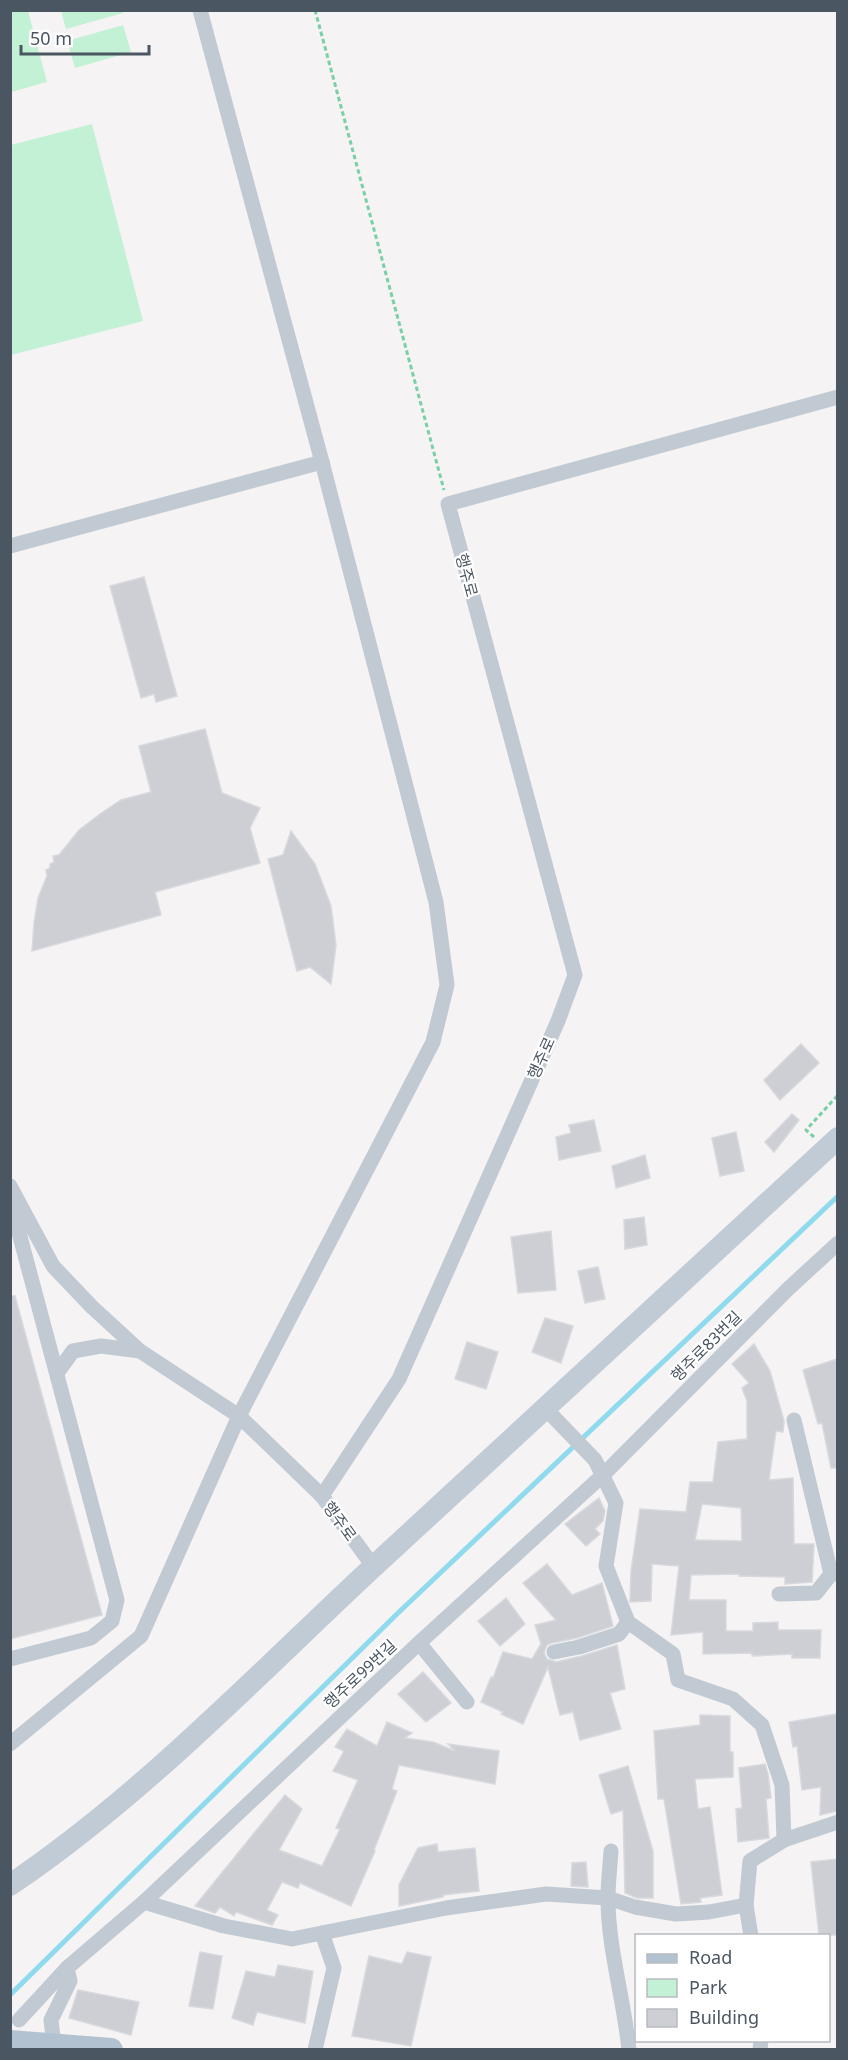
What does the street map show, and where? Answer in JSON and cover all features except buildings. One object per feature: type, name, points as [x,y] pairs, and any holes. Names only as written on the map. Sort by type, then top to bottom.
[{"type":"main road","points":[[10,1885],[52,1857],[141,1785],[373,1566],[553,1415],[837,1138]]},
{"type":"main road","points":[[15,2031],[54,2045],[111,2049]]},
{"type":"street","points":[[10,1744],[141,1636],[239,1416],[432,1042],[447,985],[436,902],[322,462],[200,10]]},
{"type":"street","points":[[448,504],[837,397]]},
{"type":"street","points":[[10,546],[322,462]]},
{"type":"street","name":"행주로","points":[[373,1566],[322,1496],[399,1379],[558,1021],[575,975],[448,504]]},
{"type":"street","points":[[10,1186],[53,1266],[92,1308],[140,1351],[239,1416],[322,1496]]},
{"type":"street","points":[[10,1199],[117,1600],[112,1621],[91,1638],[10,1659]]},
{"type":"street","name":"행주로83번길","points":[[603,1475],[788,1289],[837,1243]]},
{"type":"street","points":[[57,1373],[73,1351],[101,1346],[140,1351]]},
{"type":"street","points":[[553,1415],[595,1460],[616,1503],[606,1566],[627,1622],[673,1654],[678,1680],[733,1699],[762,1725],[782,1785],[784,1839]]},
{"type":"street","points":[[778,1594],[816,1593],[834,1574],[794,1420]]},
{"type":"street","name":"행주로99번길","points":[[15,2031],[67,1968],[144,1902],[419,1643],[603,1475]]},
{"type":"street","points":[[554,1652],[579,1647],[618,1634],[627,1622]]},
{"type":"street","points":[[419,1643],[467,1702]]},
{"type":"street","points":[[751,1934],[746,1905],[750,1861],[784,1839],[837,1822]]},
{"type":"street","points":[[611,1851],[608,1898],[611,1940],[626,2016],[629,2049]]},
{"type":"street","points":[[144,1902],[224,1926],[292,1939],[446,1908],[546,1894],[608,1898],[635,1907],[676,1914],[709,1912],[746,1905]]},
{"type":"street","points":[[315,2049],[334,1968],[322,1933]]},
{"type":"street","points":[[54,2045],[51,2020],[70,1981],[67,1968]]},
{"type":"path","points":[[315,10],[448,504]]},
{"type":"path","points":[[806,1130],[837,1095]]},
{"type":"green space","points":[[11,10],[28,11],[47,82],[11,92]]},
{"type":"green space","points":[[61,11],[122,11],[123,13],[66,29]]},
{"type":"green space","points":[[123,25],[131,52],[75,68],[67,41]]},
{"type":"green space","points":[[92,124],[143,321],[11,355],[11,145]]},
{"type":"waterway","points":[[10,1995],[398,1613],[838,1196]]}]
